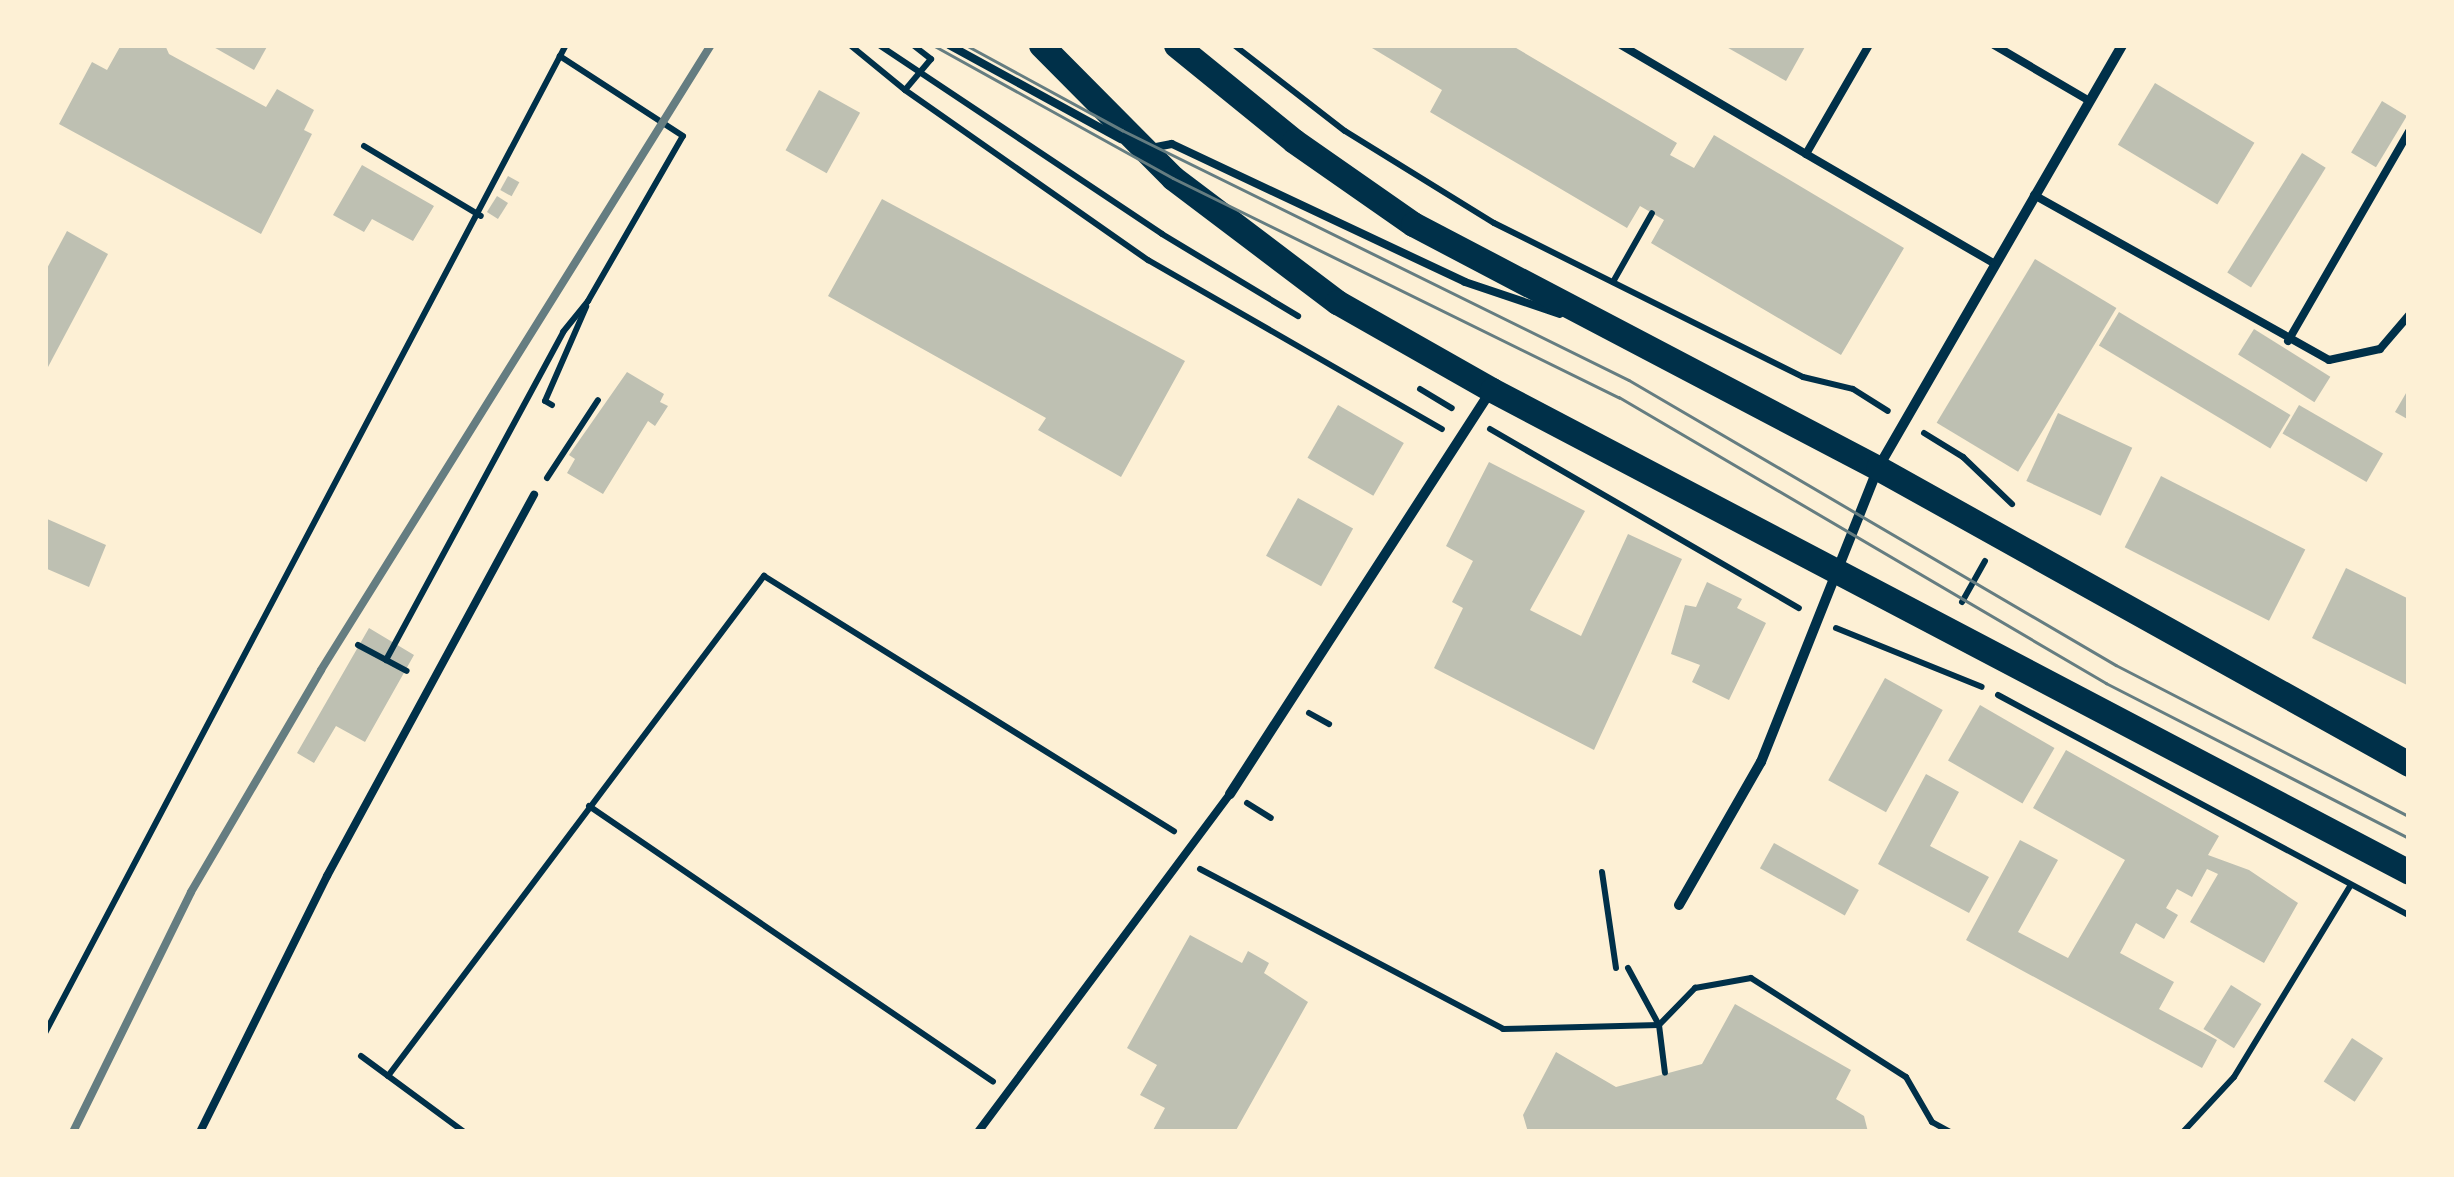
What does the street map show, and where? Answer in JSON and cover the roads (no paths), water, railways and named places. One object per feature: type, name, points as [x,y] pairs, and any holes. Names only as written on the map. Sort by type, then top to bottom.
[{"type":"main road","points":[[1040,45],[1144,151],[1265,253],[1492,390],[2409,872]]},
{"type":"main road","points":[[1176,45],[1294,141],[1413,224],[1878,468],[2409,764]]},
{"type":"street","points":[[1679,905],[1761,762],[1840,575],[1878,468],[2086,99],[2122,45]]},
{"type":"street","points":[[1230,794],[1492,390]]},
{"type":"lane","points":[[949,45],[1144,151],[1172,144],[1465,282],[1613,331]]},
{"type":"lane","points":[[1621,45],[1995,264]]},
{"type":"lane","points":[[1806,154],[1869,45]]},
{"type":"lane","points":[[1994,45],[2086,99]]},
{"type":"lane","points":[[2288,341],[2409,130]]},
{"type":"lane","points":[[2034,195],[2288,341],[2329,360],[2355,359],[2380,349],[2409,315]]},
{"type":"lane","points":[[200,1132],[327,876],[534,494]]},
{"type":"lane","points":[[978,1132],[1230,794]]},
{"type":"tram line","points":[[933,45],[1173,178],[1619,397],[2106,683],[2409,838]]},
{"type":"tram line","points":[[966,45],[1122,130],[1629,380],[2116,665],[2409,816]]},
{"type":"railway","points":[[73,1132],[191,892],[321,670],[711,45]]}]
